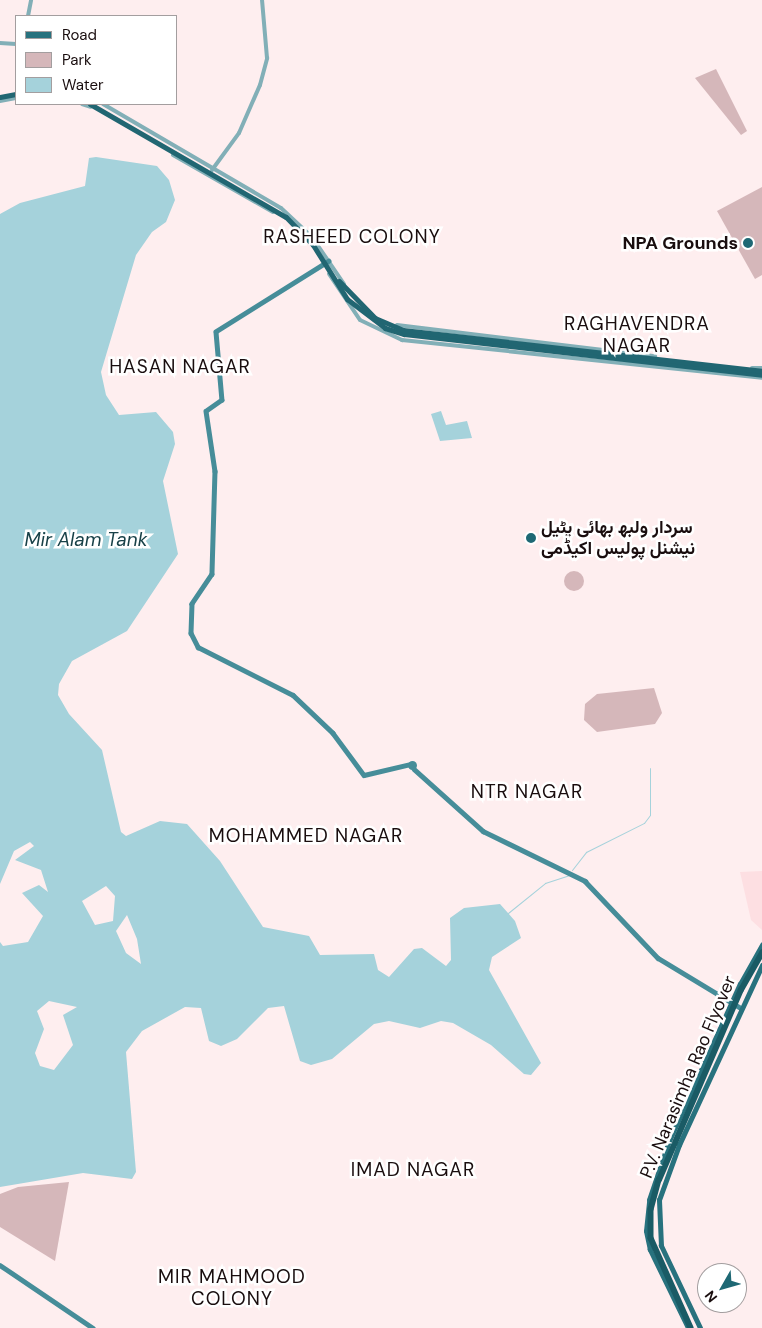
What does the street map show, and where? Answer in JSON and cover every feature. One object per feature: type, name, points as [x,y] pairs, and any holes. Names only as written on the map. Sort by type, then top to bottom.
[{"type":"highway","points":[[0,98],[15,95]]},
{"type":"highway","points":[[92,105],[286,217],[313,245],[347,299],[385,328],[404,334],[762,376]]},
{"type":"highway","points":[[98,105],[284,212],[306,232],[346,292],[382,322],[403,330],[762,369]]},
{"type":"highway","name":"P.V. Narasimha Rao Flyover","points":[[689,1328],[653,1246],[650,1208],[673,1142],[762,952]]},
{"type":"highway","name":"P.V. Narasimha Rao Flyover","points":[[695,1328],[659,1253],[654,1209],[677,1144],[762,959]]},
{"type":"main road","points":[[326,262],[216,332],[223,394],[221,403],[207,409],[215,471],[212,574],[192,604],[193,639],[215,657],[289,691],[333,732],[364,775],[411,764],[490,834],[586,881],[658,958],[741,1008]]},
{"type":"main road","points":[[689,1328],[650,1250],[647,1208],[669,1141],[731,1003],[762,946]]},
{"type":"main road","points":[[700,1328],[661,1246],[658,1200],[741,1008],[762,965]]},
{"type":"main road","points":[[0,1266],[94,1328]]},
{"type":"street","points":[[28,15],[30,0]]},
{"type":"street","points":[[208,176],[239,133],[260,84],[267,58],[262,0]]},
{"type":"street","points":[[0,43],[15,44]]},
{"type":"street","points":[[84,105],[281,217],[304,237],[358,301],[379,319],[396,325],[762,369]]},
{"type":"street","points":[[105,105],[214,168],[293,217],[326,262],[348,307],[386,336],[511,354],[762,376]]},
{"type":"street","points":[[655,368],[657,356]]},
{"type":"shaded area","points":[[762,871],[762,930],[751,920],[740,872]]},
{"type":"green space","points":[[716,69],[747,131],[741,135],[695,78]]},
{"type":"green space","name":"NPA Grounds","points":[[762,187],[762,275],[755,279],[717,211]]},
{"type":"green space","points":[[574,571],[581,574],[584,581],[581,588],[574,591],[567,588],[564,581],[567,574]]},
{"type":"green space","points":[[654,688],[662,713],[655,724],[597,732],[584,720],[585,704],[597,694]]},
{"type":"green space","points":[[69,1182],[55,1261],[0,1227],[0,1194],[18,1187]]},
{"type":"water","name":"Mir Alam Tank","points":[[96,157],[157,166],[169,180],[175,200],[166,222],[152,232],[136,255],[101,372],[106,395],[119,415],[156,412],[173,432],[175,444],[163,481],[178,554],[127,631],[72,661],[59,684],[58,695],[69,714],[102,750],[121,832],[126,836],[160,821],[187,824],[220,861],[263,927],[309,936],[320,955],[374,954],[378,970],[389,977],[414,949],[422,948],[446,966],[451,960],[450,918],[464,908],[500,904],[515,921],[521,938],[492,957],[489,970],[541,1063],[531,1075],[524,1074],[491,1045],[453,1023],[441,1021],[420,1028],[389,1021],[374,1024],[332,1059],[311,1065],[300,1061],[284,1006],[268,1008],[237,1039],[221,1046],[209,1041],[201,1008],[185,1007],[142,1031],[126,1052],[136,1172],[132,1179],[83,1173],[0,1187],[0,942],[3,946],[28,942],[43,916],[22,893],[39,885],[48,892],[41,870],[15,860],[34,846],[30,842],[14,851],[0,884],[0,214],[20,203],[85,186],[89,158]],"holes":[[[106,886],[115,896],[113,921],[95,925],[82,901]],[[127,915],[137,939],[141,964],[126,953],[116,931]],[[49,1001],[77,1007],[63,1015],[73,1045],[54,1070],[40,1066],[35,1053],[44,1029],[37,1011]]]},
{"type":"water","points":[[441,411],[446,425],[467,421],[472,438],[440,441],[431,414]]},
{"type":"waterway","points":[[572,870],[586,852],[644,823],[650,815],[650,768]]},
{"type":"waterway","points":[[508,913],[545,883],[569,875]]},
{"type":"place","name":"NPA Grounds","points":[[748,243]]},
{"type":"place","name":"سردار ولبھ بھائی پٹیل نیشنل پولیس اکیڈمی","points":[[531,538]]},
{"type":"district","name":"RASHEED COLONY","points":[[352,237]]},
{"type":"district","name":"RAGHAVENDRA NAGAR","points":[[637,335]]},
{"type":"district","name":"HASAN NAGAR","points":[[180,367]]},
{"type":"district","name":"NTR NAGAR","points":[[527,792]]},
{"type":"district","name":"MOHAMMED NAGAR","points":[[306,836]]},
{"type":"district","name":"IMAD NAGAR","points":[[413,1170]]},
{"type":"district","name":"MIR MAHMOOD COLONY","points":[[232,1288]]}]
